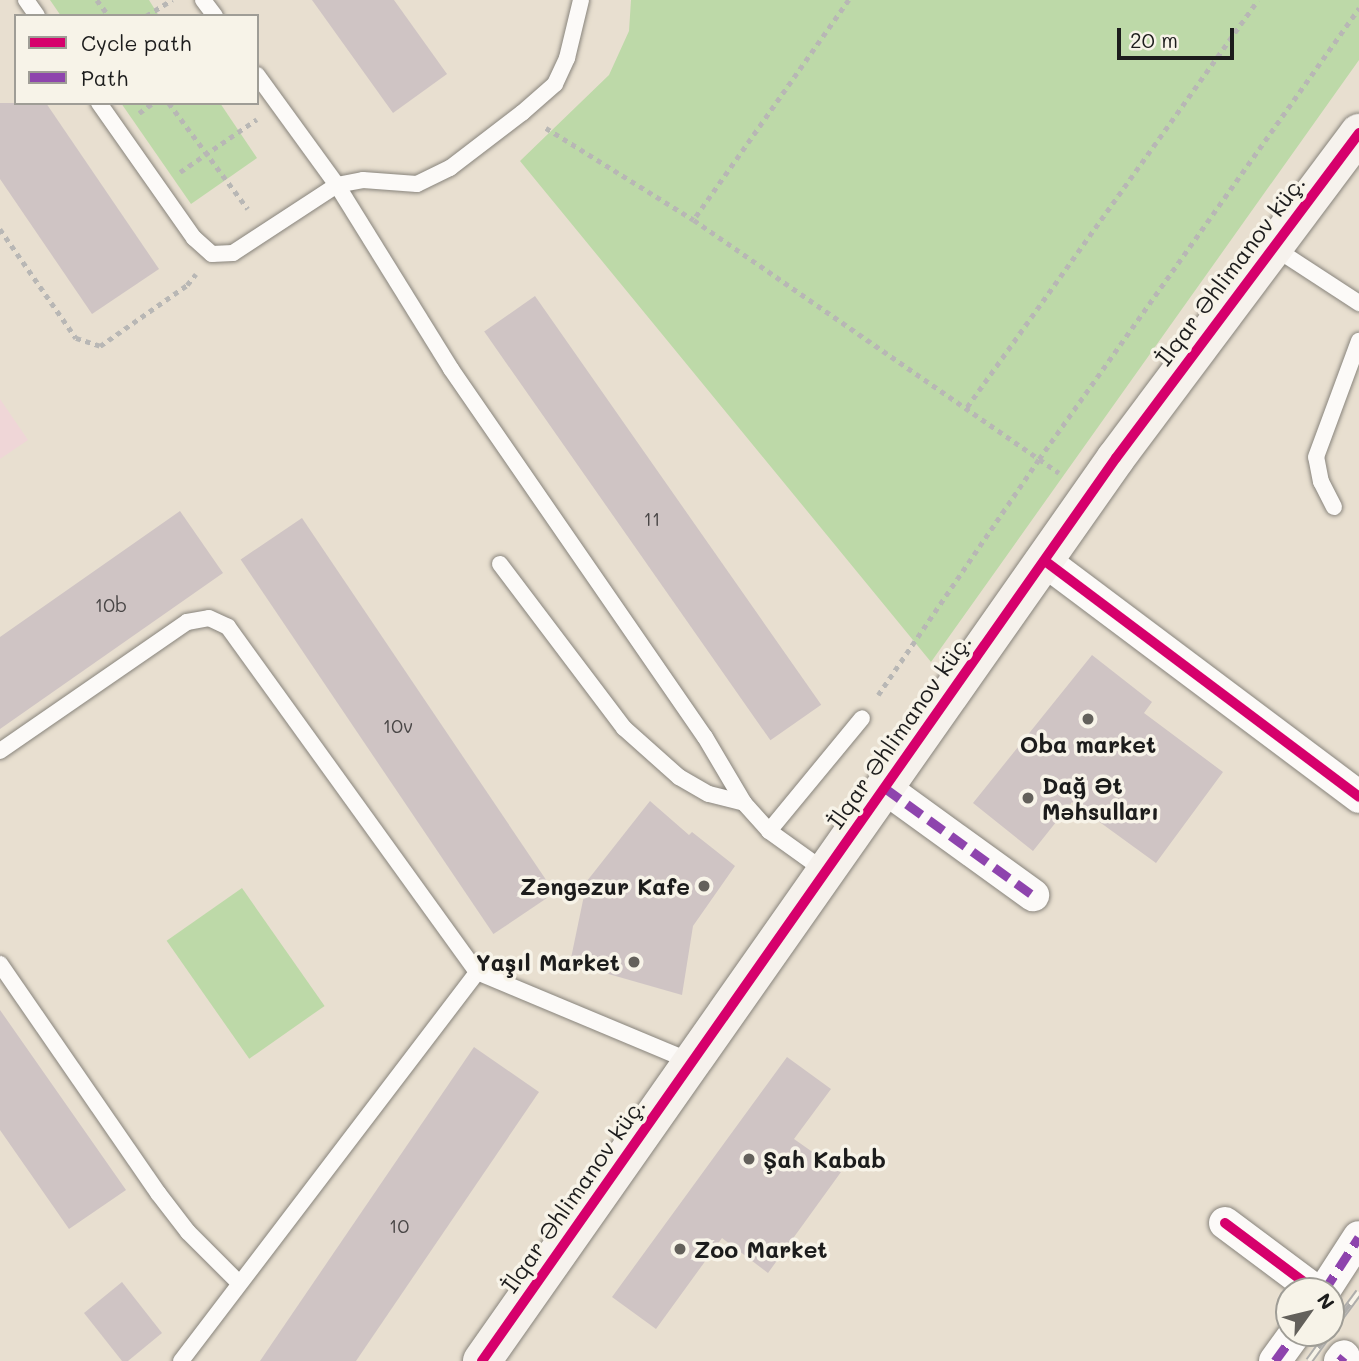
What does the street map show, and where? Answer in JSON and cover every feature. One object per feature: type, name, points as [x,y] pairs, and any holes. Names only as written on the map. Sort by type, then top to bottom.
[{"type":"street","name":"İlqar Əhlimanov küç.","points":[[482,1361],[1091,495],[1359,132]]},
{"type":"street","points":[[1045,561],[1359,797]]},
{"type":"street","points":[[885,788],[1033,895]]},
{"type":"street","points":[[1225,1223],[1297,1277]]},
{"type":"street","points":[[1333,1277],[1359,1237]]},
{"type":"lane","points":[[100,105],[194,238],[212,254],[233,253],[337,185],[363,180],[417,184],[450,168],[555,84],[567,58],[578,1]]},
{"type":"lane","points":[[259,78],[337,185],[451,369],[705,737],[744,803],[769,831],[827,872]]},
{"type":"lane","points":[[1273,247],[1359,303]]},
{"type":"lane","points":[[1335,507],[1321,482],[1316,457],[1359,341]]},
{"type":"lane","points":[[499,564],[624,728],[679,777],[709,794],[744,803]]},
{"type":"lane","points":[[0,751],[187,622],[209,618],[228,627],[477,972],[693,1062]]},
{"type":"lane","points":[[769,831],[862,718]]},
{"type":"lane","points":[[0,964],[173,1212],[188,1232],[239,1283]]},
{"type":"lane","points":[[181,1361],[477,972]]},
{"type":"path","points":[[149,14],[172,0]]},
{"type":"path","points":[[694,220],[849,0]]},
{"type":"path","points":[[967,407],[1258,0]]},
{"type":"path","points":[[862,718],[1039,459],[1359,8]]},
{"type":"path","points":[[180,172],[278,104]]},
{"type":"path","points":[[139,113],[150,105]]},
{"type":"path","points":[[170,105],[266,232]]},
{"type":"path","points":[[522,113],[694,220],[1091,495]]},
{"type":"path","points":[[0,229],[75,338],[100,346],[187,285],[212,254]]},
{"type":"shaded area","points":[[0,399],[28,440],[0,459]]},
{"type":"green space","points":[[50,0],[149,0],[158,14],[60,14]]},
{"type":"green space","points":[[631,0],[1359,0],[1359,60],[931,662],[520,161],[609,75],[629,31]]},
{"type":"green space","points":[[122,105],[221,105],[257,158],[191,204]]},
{"type":"green space","points":[[242,888],[325,1006],[249,1059],[167,941]]},
{"type":"building","points":[[312,0],[394,0],[447,74],[393,113]]},
{"type":"building","points":[[0,103],[47,105],[159,269],[92,314],[0,179]]},
{"type":"building","points":[[535,296],[821,705],[770,740],[484,332]]},
{"type":"building","points":[[180,511],[223,573],[0,729],[0,637]]},
{"type":"building","points":[[302,518],[555,893],[493,934],[241,559]]},
{"type":"building","points":[[1092,655],[1152,702],[1144,713],[1223,772],[1156,863],[1072,802],[1033,851],[973,803]]},
{"type":"building","points":[[650,801],[689,835],[692,832],[735,866],[693,926],[682,995],[570,963],[587,881]]},
{"type":"building","points":[[0,1010],[126,1190],[69,1229],[0,1130]]},
{"type":"building","points":[[474,1047],[539,1092],[356,1361],[260,1361]]},
{"type":"building","points":[[787,1057],[831,1089],[794,1139],[841,1172],[768,1273],[722,1238],[656,1329],[612,1297]]},
{"type":"building","points":[[122,1282],[162,1333],[128,1361],[122,1361],[84,1313]]},
{"type":"railway","points":[[1345,1311],[1359,1292]]},
{"type":"railway","points":[[1309,1361],[1319,1347]]},
{"type":"marked path","points":[[885,788],[1033,895]]},
{"type":"marked path","points":[[1333,1277],[1359,1237]]},
{"type":"marked path","points":[[1275,1361],[1285,1347]]},
{"type":"marked path","points":[[1340,1361],[1344,1356]]},
{"type":"cycle path","points":[[482,1361],[1116,458],[1359,133]]},
{"type":"cycle path","points":[[1045,561],[1359,797]]},
{"type":"cycle path","points":[[1225,1223],[1297,1277]]},
{"type":"place","name":"Oba market","points":[[1088,719]]},
{"type":"place","name":"Dağ Ət Məhsulları","points":[[1028,798]]},
{"type":"place","name":"Zəngəzur Kafe","points":[[704,886]]},
{"type":"place","name":"Yaşıl Market","points":[[634,962]]},
{"type":"place","name":"Şah Kabab","points":[[749,1159]]},
{"type":"place","name":"Zoo Market","points":[[680,1249]]}]
